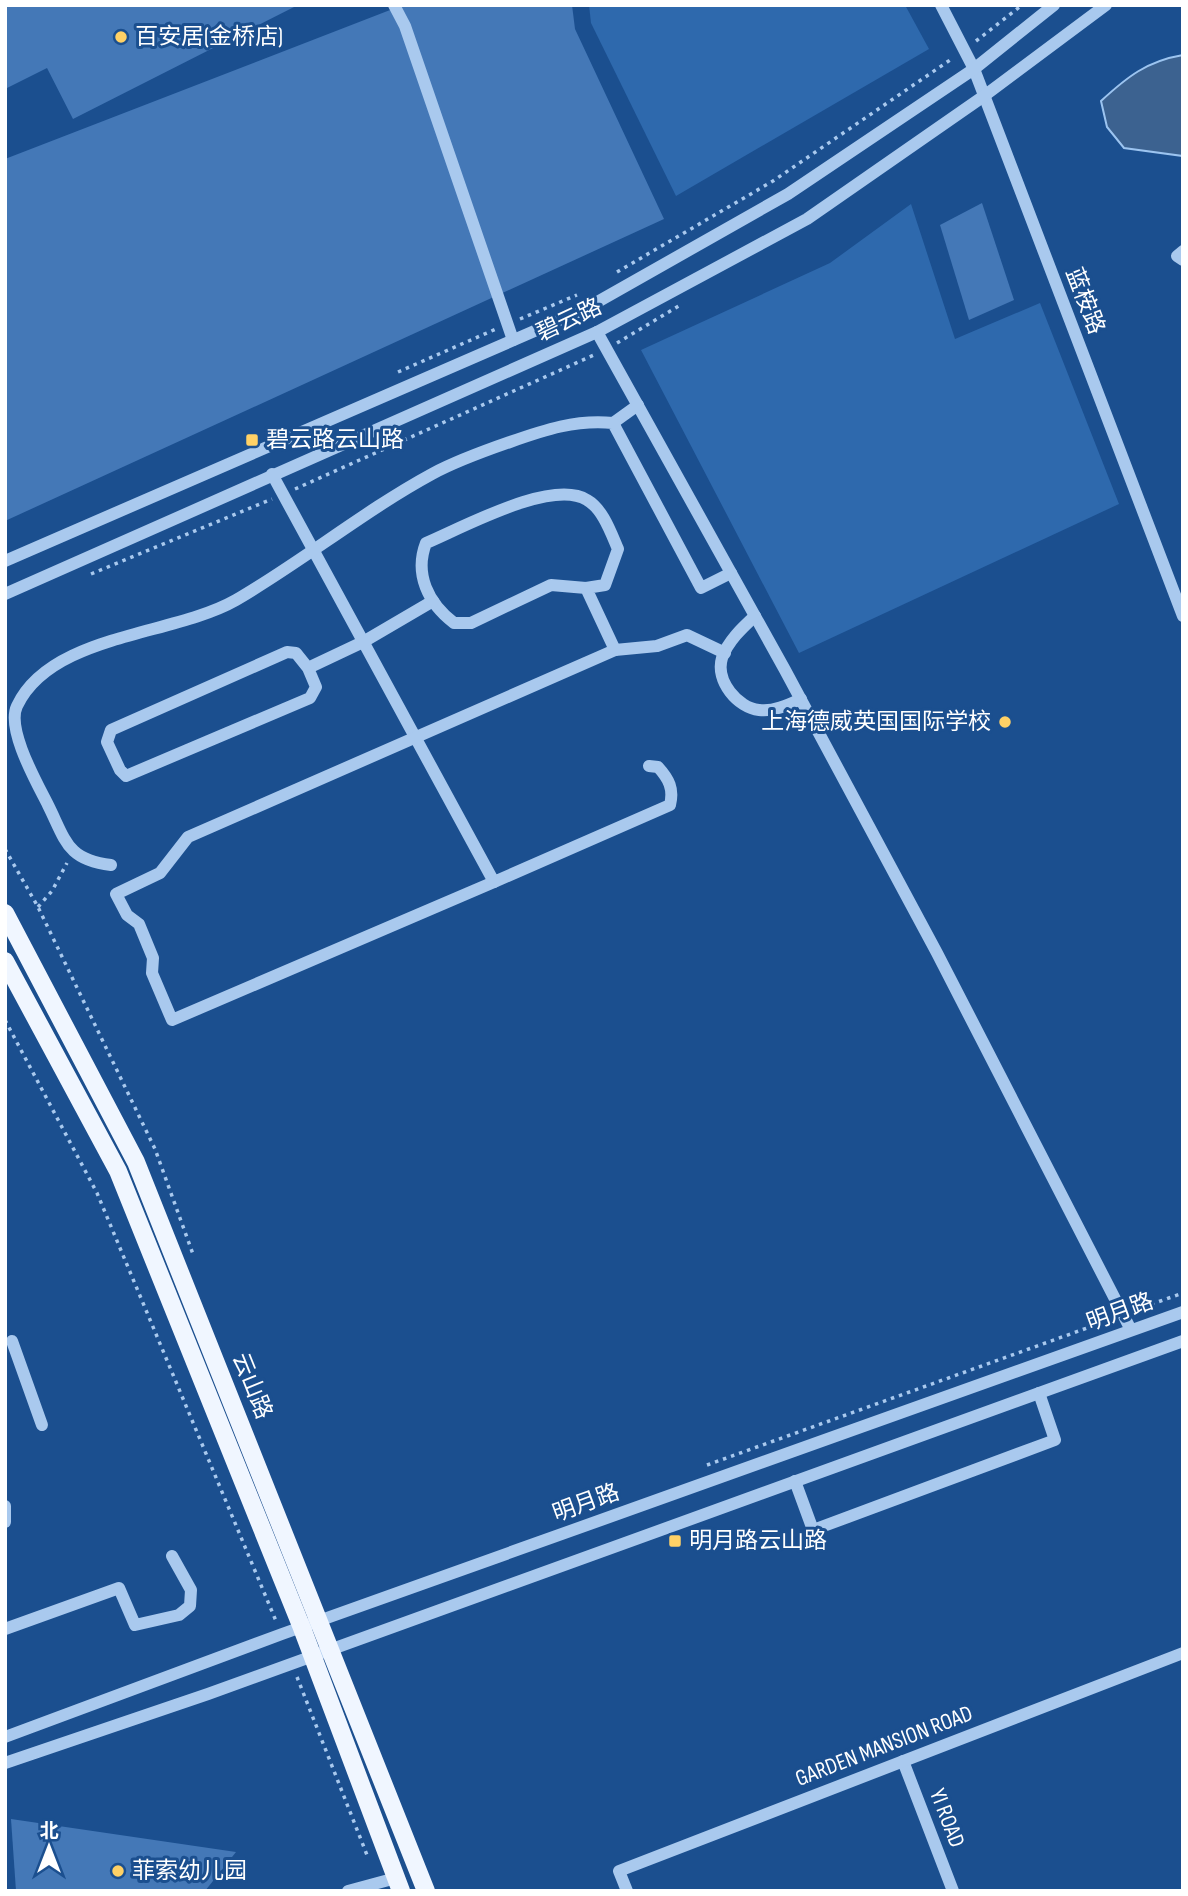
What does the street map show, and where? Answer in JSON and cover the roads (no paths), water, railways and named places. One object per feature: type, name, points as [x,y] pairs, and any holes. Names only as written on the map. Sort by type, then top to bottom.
[{"type":"main road","name":"云山路","points":[[5,913],[136,1162],[426,1891]]},
{"type":"main road","name":"云山路","points":[[5,961],[118,1171],[302,1628],[310,1656],[399,1884]]},
{"type":"street","points":[[394,5],[405,26],[513,340]]},
{"type":"street","name":"蓝桉路","points":[[941,5],[974,69],[1183,616]]},
{"type":"street","name":"碧云路","points":[[5,561],[585,309],[788,194],[974,69],[1054,5]]},
{"type":"street","name":"碧云路","points":[[5,594],[597,332],[807,219],[984,96],[1106,5]]},
{"type":"street","points":[[1183,251],[1177,256],[1183,260]]},
{"type":"street","points":[[597,332],[801,699],[937,953],[1131,1330]]},
{"type":"street","points":[[111,865],[82,860],[71,850],[16,733],[16,708],[35,680],[66,660],[98,646],[175,625],[235,601],[312,548],[433,473],[551,427],[596,421],[613,424],[638,405]]},
{"type":"street","points":[[613,424],[701,588],[731,573]]},
{"type":"street","points":[[272,474],[494,882]]},
{"type":"street","points":[[560,492],[576,494],[590,501],[608,525],[618,549],[605,585],[586,588],[551,586],[471,623],[454,623],[433,601],[422,580],[419,560],[426,543],[528,501],[560,492]]},
{"type":"street","points":[[586,588],[615,650]]},
{"type":"street","points":[[308,668],[363,642],[433,601]]},
{"type":"street","points":[[755,616],[733,638],[721,660],[726,685],[733,697],[747,707],[760,711],[775,709],[801,699]]},
{"type":"street","points":[[649,766],[658,767],[666,776],[673,793],[670,805],[172,1020],[152,973],[153,958],[139,924],[127,915],[116,894],[160,873],[188,838],[615,650],[657,646],[687,635],[725,653]]},
{"type":"street","points":[[287,652],[296,653],[308,668],[316,687],[310,698],[126,776],[120,770],[107,742],[111,730],[287,652]]},
{"type":"street","name":"明月路","points":[[5,1737],[282,1634],[1183,1312]]},
{"type":"street","points":[[12,1341],[12,1359],[42,1425]]},
{"type":"street","points":[[5,1763],[310,1656],[1183,1341]]},
{"type":"street","points":[[795,1480],[813,1530],[1055,1440],[1038,1393]]},
{"type":"street","points":[[5,1506],[5,1522]]},
{"type":"street","points":[[5,1629],[119,1587],[135,1625],[179,1615],[190,1606],[191,1590],[172,1556]]},
{"type":"street","name":"GARDEN MANSION ROAD","points":[[627,1891],[619,1871],[1183,1653]]},
{"type":"street","name":"YI ROAD","points":[[903,1762],[953,1891]]},
{"type":"street","points":[[348,1891],[378,1883],[399,1884]]},
{"type":"place","name":"百安居(金桥店)","points":[[121,37]]},
{"type":"place","name":"碧云路云山路","points":[[252,440]]},
{"type":"place","name":"上海德威英国国际学校","points":[[1005,722]]},
{"type":"place","name":"明月路云山路","points":[[675,1541]]},
{"type":"place","name":"菲索幼儿园","points":[[118,1871]]}]
